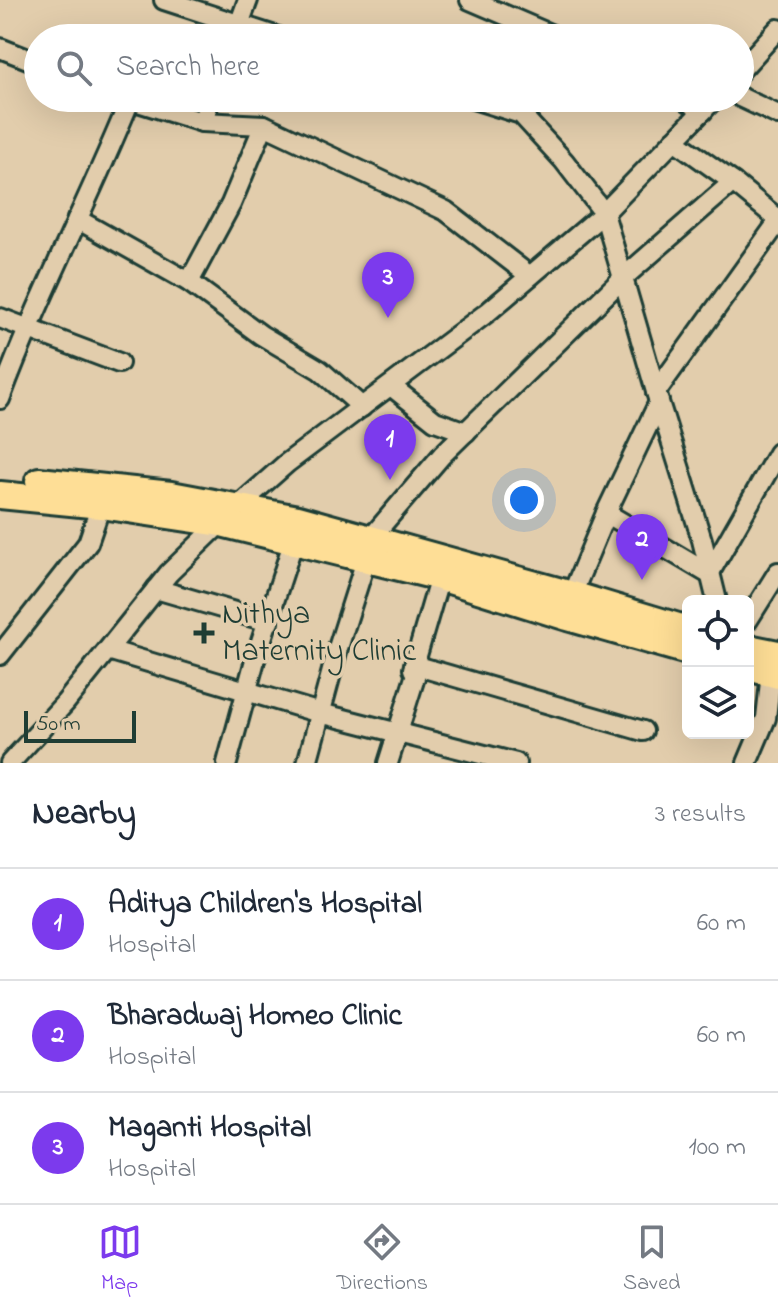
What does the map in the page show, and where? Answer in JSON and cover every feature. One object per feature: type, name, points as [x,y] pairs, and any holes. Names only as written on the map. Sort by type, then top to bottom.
[{"type":"highway","points":[[0,478],[156,493],[229,515],[294,540],[368,549],[568,606],[682,649]]},
{"type":"highway","points":[[0,495],[298,519],[440,577],[682,629]]},
{"type":"highway","points":[[754,653],[769,667]]},
{"type":"street","points":[[164,0],[220,24]]},
{"type":"street","points":[[239,24],[248,0]]},
{"type":"street","points":[[470,0],[526,24]]},
{"type":"street","points":[[754,56],[778,29]]},
{"type":"street","points":[[0,48],[24,57]]},
{"type":"street","points":[[754,104],[778,115]]},
{"type":"street","points":[[2,387],[122,112]]},
{"type":"street","points":[[169,112],[202,122],[264,125],[446,211],[530,276]]},
{"type":"street","points":[[202,122],[206,112]]},
{"type":"street","points":[[515,112],[521,114],[564,161],[604,213],[702,540],[715,595]]},
{"type":"street","points":[[10,763],[65,703],[156,589],[229,515],[287,463],[488,312],[604,213],[702,112]]},
{"type":"street","points":[[189,282],[231,204],[264,125]]},
{"type":"street","points":[[568,606],[658,397],[778,220],[733,182],[674,140]]},
{"type":"street","points":[[307,763],[368,549],[442,455],[623,278],[733,182]]},
{"type":"street","points":[[77,219],[189,282],[261,335],[320,370],[362,407]]},
{"type":"street","points":[[0,318],[119,363]]},
{"type":"street","points":[[391,386],[435,421],[466,432]]},
{"type":"street","points":[[709,574],[778,453]]},
{"type":"street","points":[[0,655],[88,543],[101,505]]},
{"type":"street","points":[[606,513],[709,574]]},
{"type":"street","points":[[227,763],[294,540]]},
{"type":"street","points":[[754,610],[778,572]]},
{"type":"street","points":[[388,763],[416,674],[413,669],[440,577]]},
{"type":"street","points":[[156,589],[269,622]]},
{"type":"street","points":[[108,650],[320,713],[516,763]]},
{"type":"street","points":[[414,665],[643,731]]},
{"type":"street","points":[[747,763],[766,718],[769,667]]},
{"type":"place","name":"Maganti Hospital","points":[[388,318]]},
{"type":"place","name":"Aditya Children's Hospital","points":[[390,480]]},
{"type":"place","name":"Bharadwaj Homeo Clinic","points":[[642,580]]},
{"type":"place","name":"Nithya Maternity Clinic","points":[[204,633]]}]
